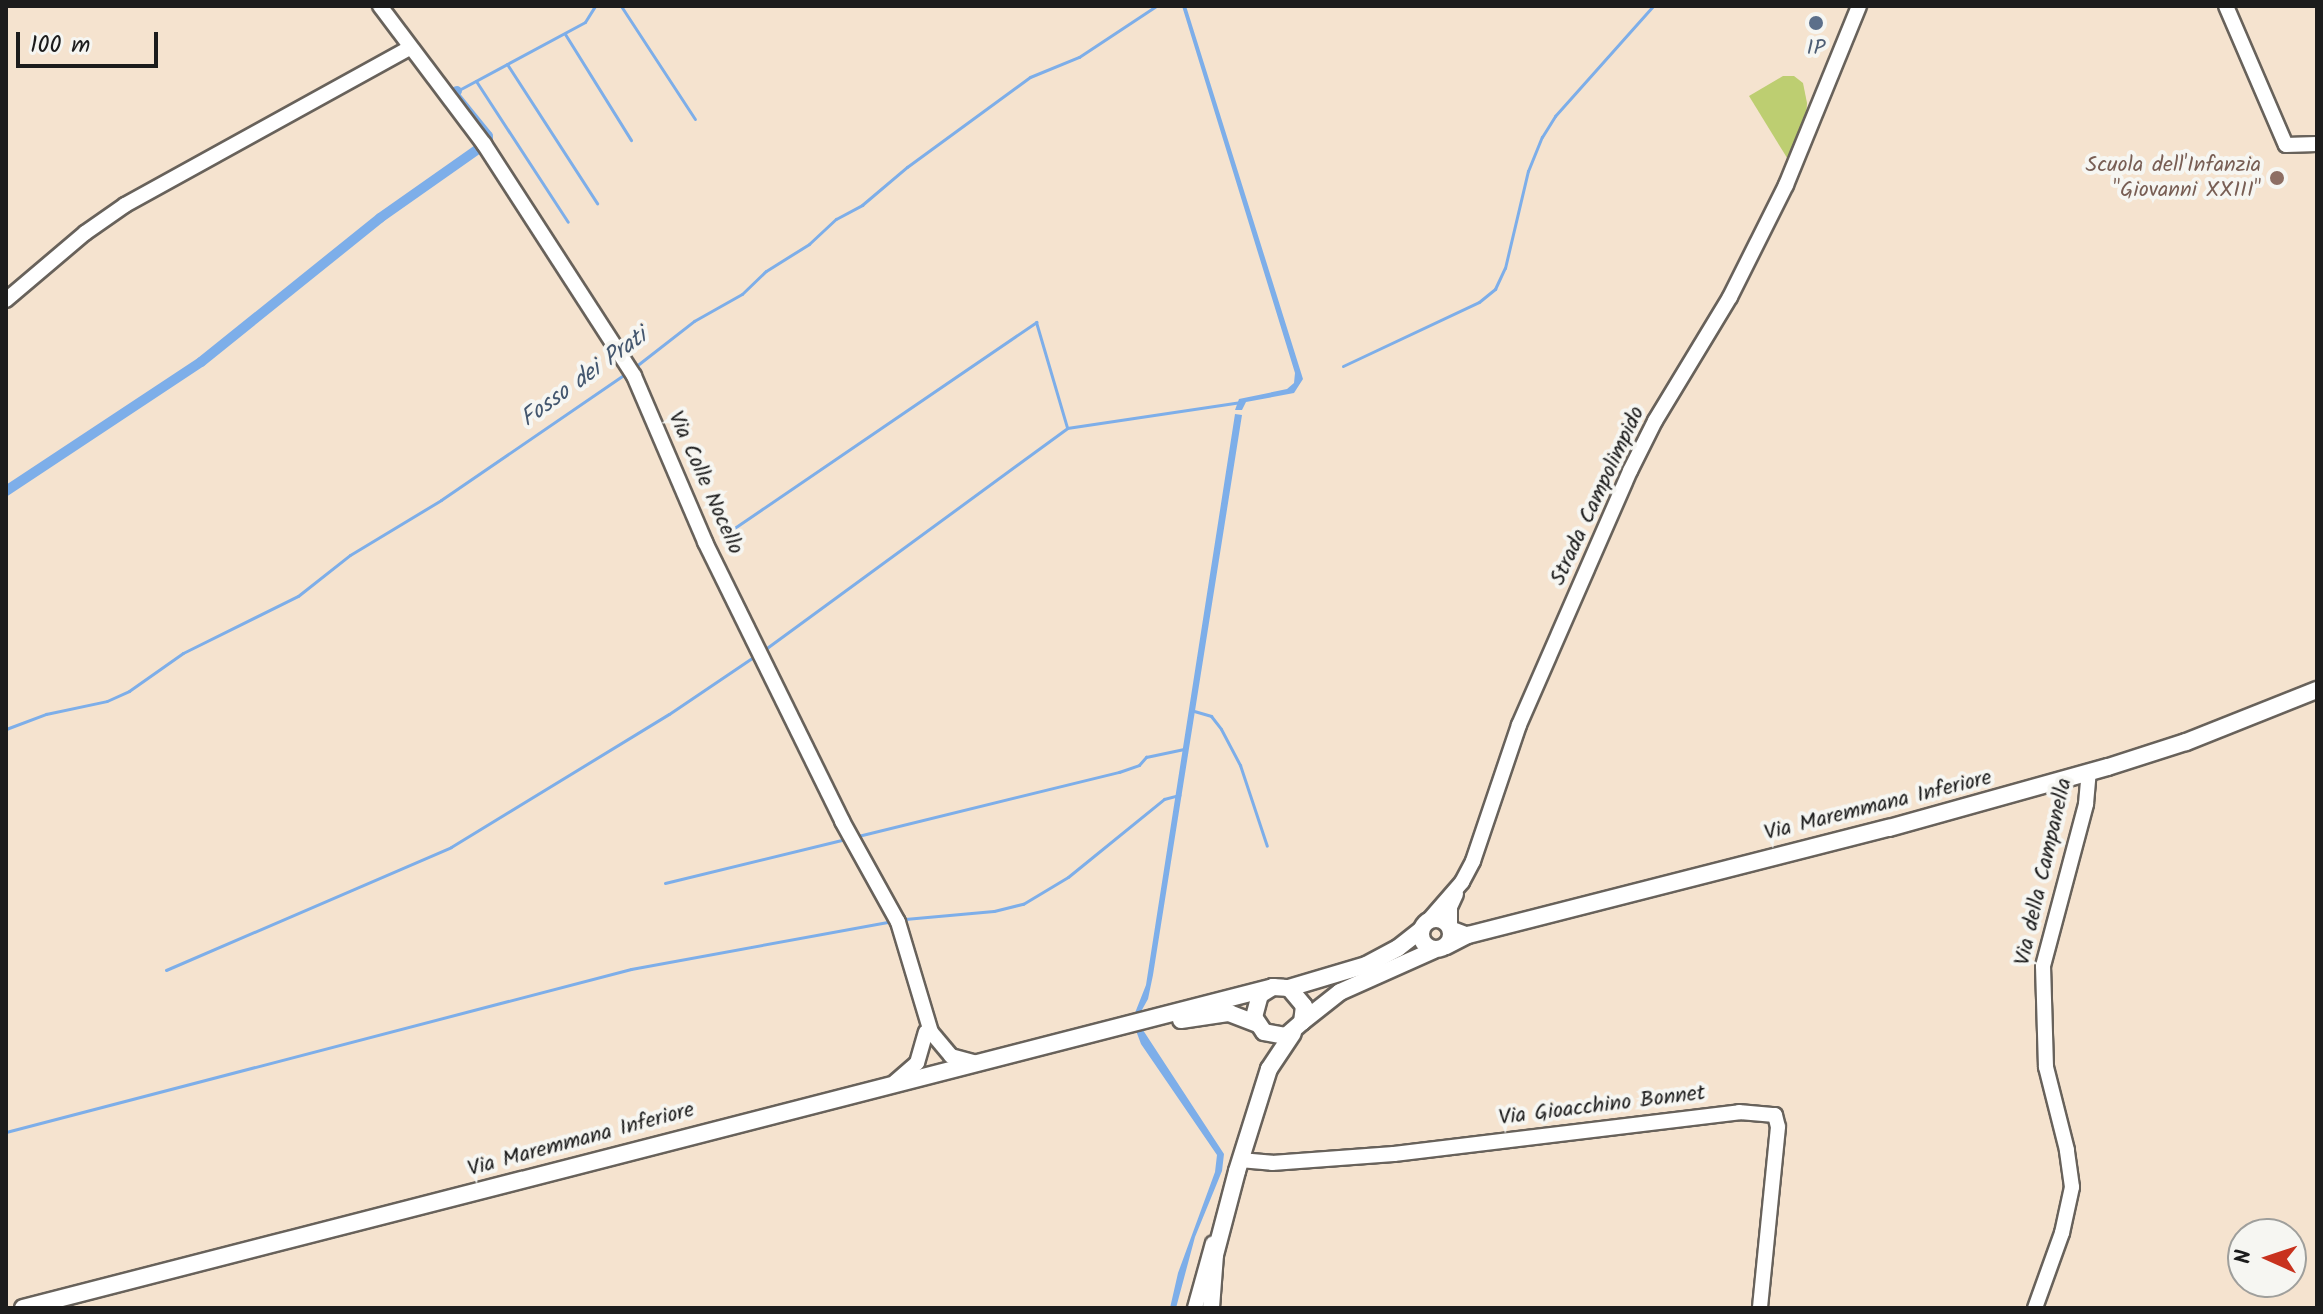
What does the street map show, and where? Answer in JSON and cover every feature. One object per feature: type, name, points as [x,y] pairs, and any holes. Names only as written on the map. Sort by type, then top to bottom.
[{"type":"main road","name":"Via Maremmana Inferiore","points":[[1269,1069],[1298,1027],[1340,992],[1468,935],[1889,828],[2089,772],[2186,742],[2317,690]]},
{"type":"main road","points":[[1438,919],[1450,928],[1451,938],[1440,948],[1422,940],[1424,925],[1438,919]]},
{"type":"main road","name":"Via Maremmana Inferiore","points":[[23,1308],[936,1071],[1366,965],[1398,948],[1424,925]]},
{"type":"main road","points":[[1211,1308],[1222,1221],[1269,1069],[1270,1049],[1261,1028],[1256,1002],[1281,987],[1301,999],[1298,1027],[1278,1037],[1261,1028]]},
{"type":"main road","name":"Via Maremmana Inferiore","points":[[1151,1018],[1175,1021],[1229,1013],[1261,1028]]},
{"type":"street","name":"Via Colle Nocello","points":[[380,6],[484,144],[634,376],[705,542],[845,828],[895,916],[928,1032]]},
{"type":"street","name":"Strada Campolimpido","points":[[1424,925],[1462,882],[1480,847],[1525,712],[1630,471],[1655,421],[1730,297],[1786,185],[1859,6]]},
{"type":"street","points":[[2226,6],[2286,145],[2317,144]]},
{"type":"street","points":[[6,300],[85,233],[125,205],[409,48]]},
{"type":"street","name":"Via della Campanella","points":[[2035,1308],[2062,1233],[2072,1187],[2069,1159],[2046,1067],[2043,974],[2047,945],[2086,804],[2089,772]]},
{"type":"street","points":[[1462,882],[1450,907],[1450,928],[1468,935]]},
{"type":"street","points":[[928,1032],[951,1056],[974,1062]]},
{"type":"street","points":[[928,1032],[939,1056],[936,1071]]},
{"type":"street","points":[[895,1082],[917,1063],[928,1032]]},
{"type":"street","name":"Via Gioacchino Bonnet","points":[[1240,1160],[1272,1163],[1394,1154],[1739,1112],[1775,1115],[1778,1127],[1760,1308]]},
{"type":"street","points":[[1195,1308],[1207,1257],[1222,1221]]},
{"type":"green space","points":[[1783,76],[1794,76],[1803,83],[1807,103],[1806,118],[1789,161],[1749,96]]},
{"type":"water","points":[[1182,6],[1186,6],[1303,379],[1294,393],[1246,402],[1242,410],[1235,410],[1239,399],[1287,389],[1294,383],[1295,373]]},
{"type":"water","points":[[1235,414],[1242,415],[1153,975],[1148,999],[1138,1017],[1133,1018],[1146,985]]},
{"type":"water","points":[[1141,1027],[1224,1154],[1222,1171],[1195,1237],[1176,1308],[1170,1308],[1178,1273],[1215,1172],[1217,1155],[1141,1044],[1135,1028]]},
{"type":"waterway","points":[[457,91],[585,22],[595,6]]},
{"type":"waterway","points":[[621,6],[695,119]]},
{"type":"waterway","name":"Fosso dei Prati","points":[[635,367],[694,321],[742,294],[766,271],[809,244],[836,219],[862,205],[907,167],[1030,77],[1079,57],[1156,6]]},
{"type":"waterway","points":[[1343,366],[1479,302],[1495,289],[1505,268],[1528,171],[1542,137],[1555,116],[1653,6]]},
{"type":"waterway","points":[[565,34],[631,140]]},
{"type":"waterway","points":[[507,64],[597,203]]},
{"type":"waterway","points":[[476,81],[568,222]]},
{"type":"waterway","points":[[457,91],[453,93],[488,136],[488,142]]},
{"type":"waterway","points":[[6,491],[201,362],[380,218],[481,147]]},
{"type":"waterway","points":[[730,531],[1036,322],[1067,427]]},
{"type":"waterway","name":"Fosso dei Prati","points":[[6,729],[46,714],[107,701],[129,691],[183,653],[298,596],[350,555],[441,500],[625,374]]},
{"type":"waterway","points":[[764,650],[1067,428],[1241,402]]},
{"type":"waterway","points":[[166,970],[451,847],[669,714],[755,656]]},
{"type":"waterway","points":[[1194,711],[1211,716],[1221,729],[1240,765],[1267,846]]},
{"type":"waterway","points":[[858,836],[1119,772],[1139,765],[1146,757],[1185,749]]},
{"type":"waterway","points":[[905,919],[994,911],[1023,904],[1068,877],[1164,799],[1179,795]]},
{"type":"waterway","points":[[665,883],[846,839]]},
{"type":"waterway","points":[[6,1132],[631,969],[892,921]]},
{"type":"place","name":"IP","points":[[1816,23]]},
{"type":"place","name":"Scuola dell'Infanzia \"Giovanni XXIII\"","points":[[2277,178]]}]
